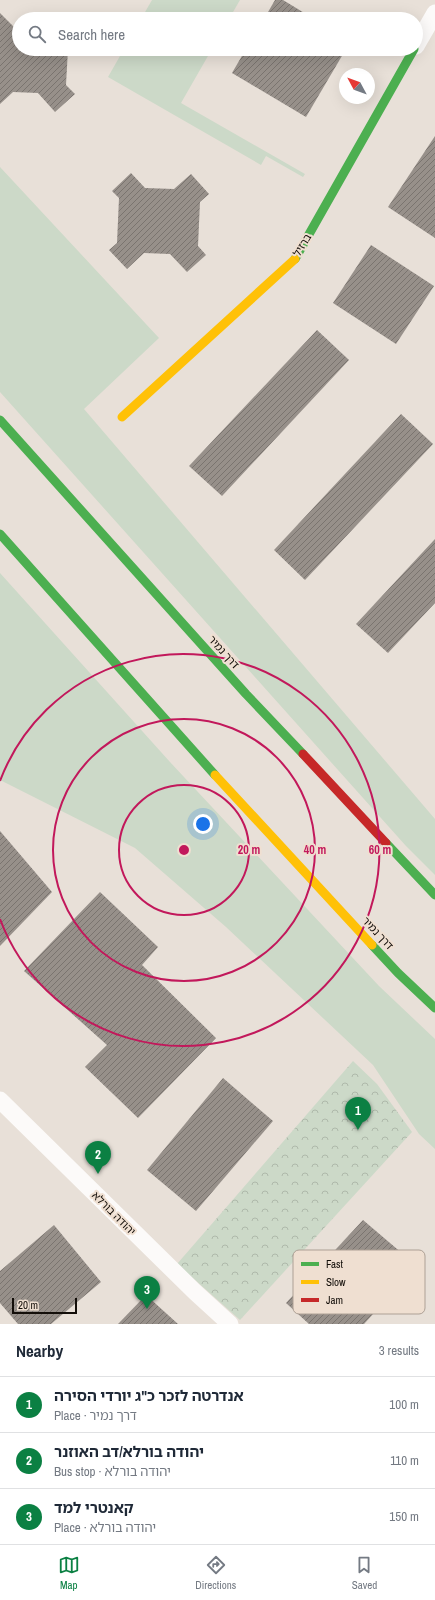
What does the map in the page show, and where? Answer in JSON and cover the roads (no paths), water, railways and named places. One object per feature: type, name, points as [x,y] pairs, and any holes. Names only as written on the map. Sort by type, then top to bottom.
[{"type":"main road","name":"ברזיל","points":[[122,417],[295,259],[410,56]]},
{"type":"main road","name":"דרך נמיר","points":[[0,420],[246,694],[435,895]]},
{"type":"main road","name":"דרך נמיר","points":[[0,534],[189,747],[398,972],[435,1008]]},
{"type":"street","points":[[423,34],[435,13]]},
{"type":"street","name":"יהודה בורלא","points":[[0,1100],[195,1292],[230,1324]]},
{"type":"place","name":"אנדרטה לזכר כ\"ג יורדי הסירה","points":[[358,1130]]},
{"type":"place","name":"יהודה בורלא/דב האוזנר","points":[[98,1174]]},
{"type":"place","name":"קאנטרי למד","points":[[147,1309]]}]
